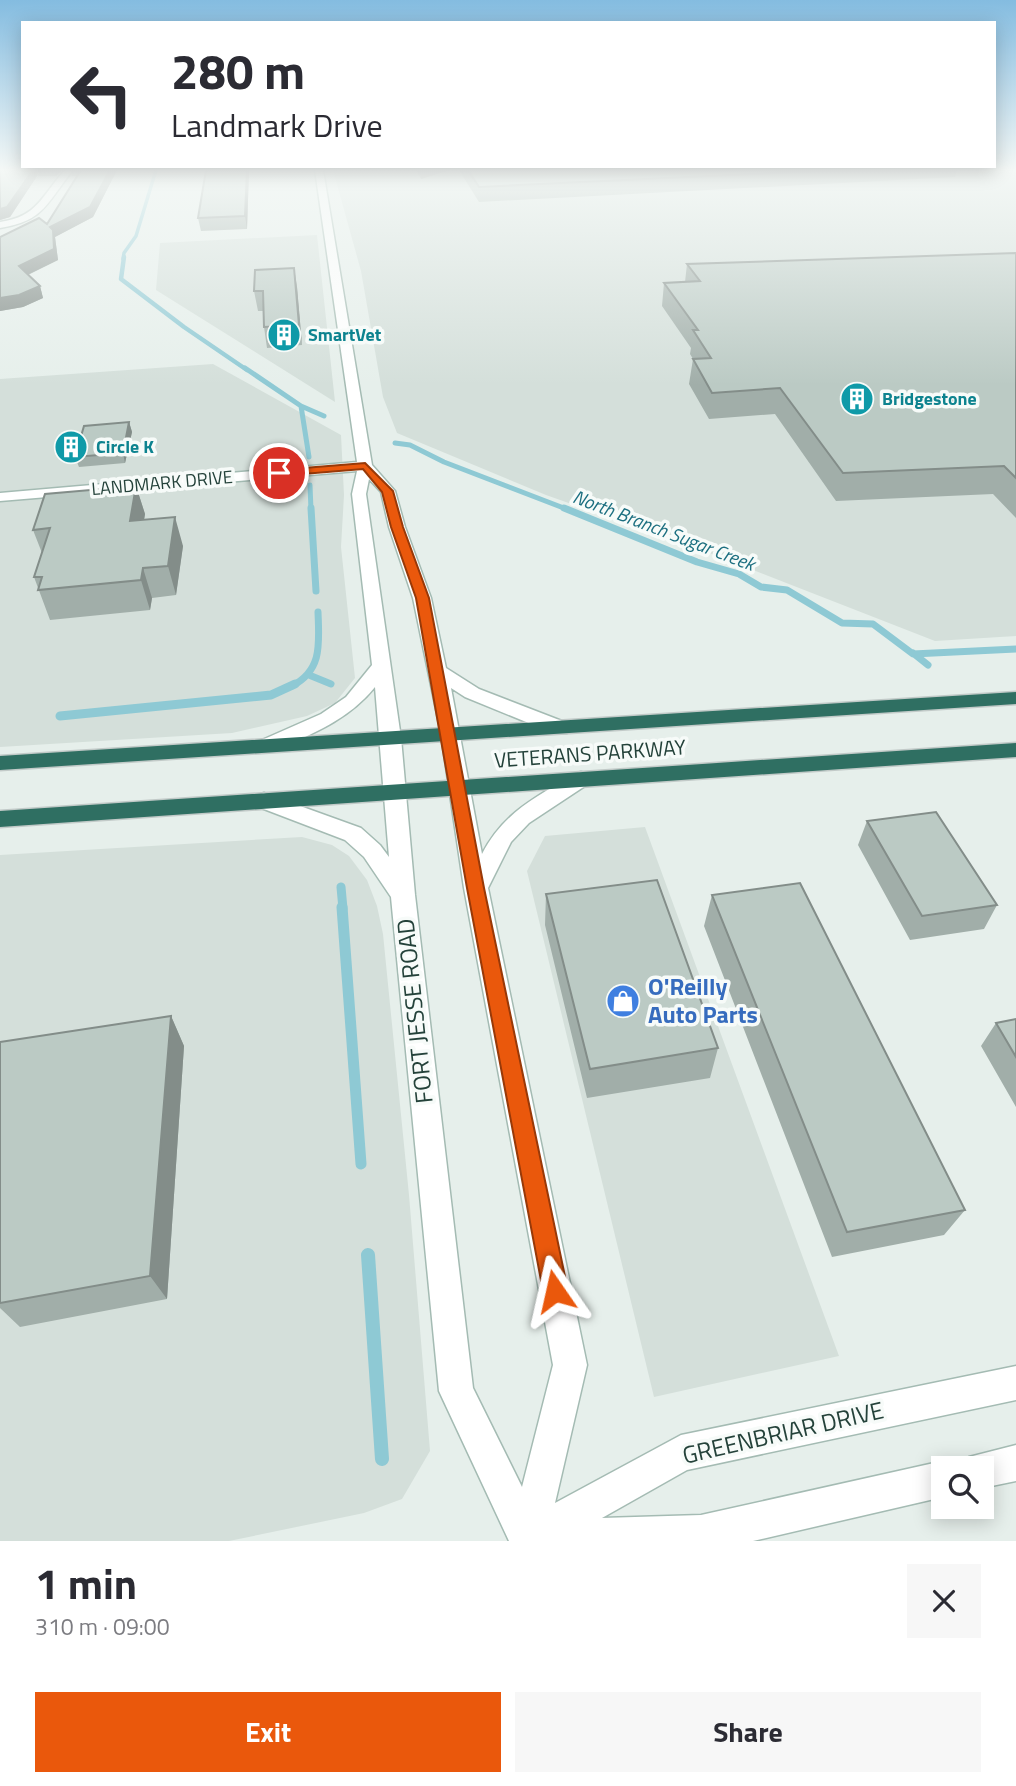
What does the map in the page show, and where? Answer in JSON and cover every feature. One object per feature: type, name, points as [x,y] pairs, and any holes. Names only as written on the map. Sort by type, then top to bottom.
[{"type":"highway","name":"VETERANS PARKWAY","points":[[0,763],[1016,698]]},
{"type":"highway","name":"VETERANS PARKWAY","points":[[0,819],[1016,750]]},
{"type":"main road","name":"FORT JESSE ROAD","points":[[330,242],[365,466],[359,494],[391,738],[403,895],[456,1391],[528,1541]]},
{"type":"main road","name":"LANDMARK DRIVE","points":[[0,497],[365,466]]},
{"type":"main road","points":[[365,466],[388,491],[397,527],[422,598],[450,734],[475,888],[570,1365],[528,1541],[701,1534],[931,1482]]},
{"type":"main road","points":[[269,745],[328,719],[353,701],[382,665]]},
{"type":"main road","points":[[437,670],[472,693],[560,727]]},
{"type":"main road","points":[[475,888],[502,836],[521,817],[581,779]]},
{"type":"main road","points":[[264,801],[353,834],[372,852],[403,895]]},
{"type":"main road","name":"GREENBRIAR DRIVE","points":[[528,1541],[681,1453],[1016,1382]]},
{"type":"main road","points":[[994,1467],[1016,1462]]},
{"type":"shaded area","points":[[318,242],[335,402],[156,290],[160,243]]},
{"type":"shaded area","name":"Bridgestone","points":[[353,242],[1016,242],[1016,636],[935,641],[699,549],[546,495],[397,433],[383,397],[361,271]]},
{"type":"shaded area","points":[[213,364],[341,435],[344,495],[341,547],[355,678],[335,703],[307,716],[232,733],[0,747],[0,379]]},
{"type":"shaded area","points":[[645,827],[839,1356],[654,1397],[527,871],[545,836]]},
{"type":"shaded area","points":[[302,837],[332,845],[349,856],[367,880],[377,906],[383,934],[409,1195],[430,1451],[402,1499],[364,1513],[229,1541],[0,1541],[0,855]]},
{"type":"building","points":[[0,242],[54,242],[54,249],[19,266],[40,286],[19,295],[0,298]]},
{"type":"building","name":"Bridgestone","points":[[1016,253],[1016,478],[1004,466],[843,473],[780,388],[712,393],[693,359],[711,358],[693,330],[698,330],[664,283],[700,281],[687,264]]},
{"type":"building","points":[[294,268],[299,325],[264,327],[263,291],[254,291],[255,270]]},
{"type":"building","points":[[129,422],[123,453],[75,457],[84,426]]},
{"type":"building","points":[[136,486],[130,521],[175,517],[168,566],[143,568],[141,580],[38,590],[42,577],[34,577],[50,528],[33,530],[45,494]]},
{"type":"building","points":[[936,812],[997,905],[922,916],[867,821]]},
{"type":"building","name":"O'Reilly Auto Parts","points":[[657,880],[718,1048],[590,1069],[546,894]]},
{"type":"building","points":[[800,883],[965,1210],[847,1232],[712,895]]},
{"type":"building","points":[[171,1016],[150,1276],[0,1303],[0,1042]]},
{"type":"building","points":[[1016,1019],[1016,1057],[996,1023]]},
{"type":"waterway","name":"North Branch Sugar Creek","points":[[123,259],[132,242]]},
{"type":"waterway","name":"North Branch Sugar Creek","points":[[124,257],[121,279],[247,370]]},
{"type":"waterway","name":"North Branch Sugar Creek","points":[[245,368],[301,406]]},
{"type":"waterway","name":"North Branch Sugar Creek","points":[[301,406],[324,416]]},
{"type":"waterway","points":[[301,406],[309,457]]},
{"type":"waterway","name":"North Branch Sugar Creek","points":[[395,443],[410,445],[444,462],[568,509]]},
{"type":"waterway","points":[[310,485],[311,510]]},
{"type":"waterway","points":[[311,508],[316,591]]},
{"type":"waterway","name":"North Branch Sugar Creek","points":[[568,509],[697,562],[739,574],[761,587],[787,590],[842,623],[873,624],[914,654]]},
{"type":"waterway","points":[[295,684],[309,672],[317,655],[318,612]]},
{"type":"waterway","points":[[914,654],[1016,649]]},
{"type":"waterway","points":[[914,654],[928,665]]},
{"type":"waterway","points":[[309,675],[331,684]]},
{"type":"waterway","points":[[60,716],[271,695],[295,684]]},
{"type":"waterway","points":[[341,887],[343,909]]},
{"type":"waterway","points":[[342,907],[361,1164]]},
{"type":"waterway","points":[[368,1255],[382,1459]]},
{"type":"place","name":"SmartVet","points":[[284,335]]},
{"type":"place","name":"Bridgestone","points":[[857,399]]},
{"type":"place","name":"Circle K","points":[[71,447]]},
{"type":"place","name":"O'Reilly Auto Parts","points":[[623,1001]]},
{"type":"route","points":[[279,473],[365,466],[388,491],[397,527],[422,598],[450,734],[475,888],[555,1291]]}]
